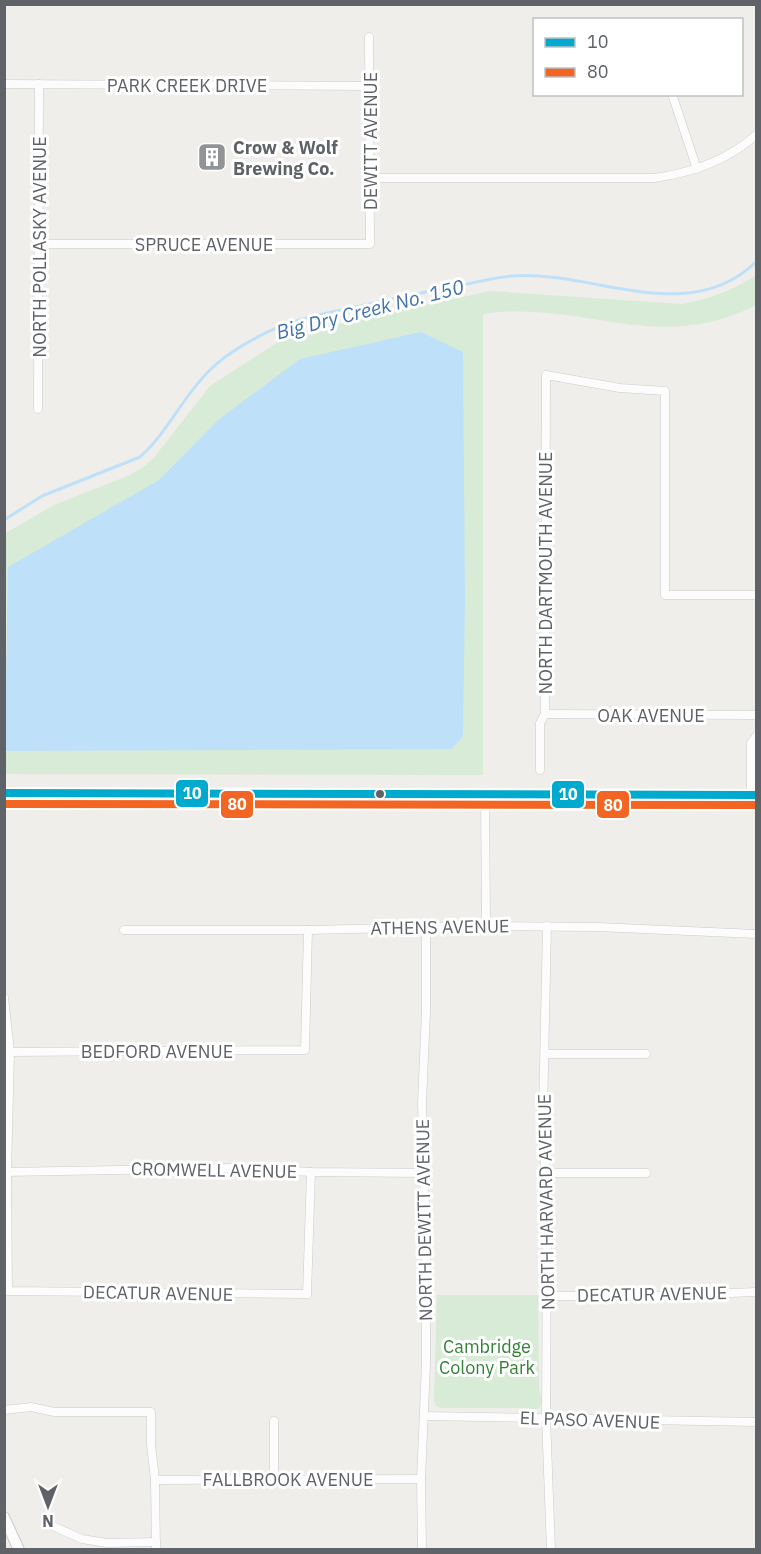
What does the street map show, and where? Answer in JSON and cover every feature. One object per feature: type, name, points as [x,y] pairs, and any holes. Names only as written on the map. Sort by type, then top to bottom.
[{"type":"main road","points":[[4,1517],[19,1550]]},
{"type":"street","name":"DEWITT AVENUE","points":[[369,37],[370,244]]},
{"type":"street","name":"PARK CREEK DRIVE","points":[[4,84],[370,86]]},
{"type":"street","name":"NORTH POLLASKY AVENUE","points":[[38,409],[39,84]]},
{"type":"street","points":[[673,96],[697,169]]},
{"type":"street","points":[[370,178],[633,179],[677,175],[697,169],[732,152],[756,135]]},
{"type":"street","name":"SPRUCE AVENUE","points":[[39,244],[370,244]]},
{"type":"street","name":"NORTH DARTMOUTH AVENUE","points":[[540,770],[540,723],[545,714],[546,375],[613,387],[665,391],[665,595],[756,595]]},
{"type":"street","name":"OAK AVENUE","points":[[545,714],[756,715]]},
{"type":"street","points":[[4,793],[754,795],[751,743],[756,736]]},
{"type":"street","points":[[485,795],[486,926]]},
{"type":"street","name":"NORTH DEWITT AVENUE","points":[[422,1550],[421,1479],[426,1364],[426,1242],[422,1103],[426,1011],[426,926]]},
{"type":"street","name":"ATHENS AVENUE","points":[[124,930],[547,926],[756,934]]},
{"type":"street","name":"NORTH HARVARD AVENUE","points":[[547,926],[546,1418],[551,1550]]},
{"type":"street","name":"BEDFORD AVENUE","points":[[10,1052],[305,1050],[308,930]]},
{"type":"street","points":[[4,997],[10,1052],[6,1172]]},
{"type":"street","points":[[545,1054],[646,1054]]},
{"type":"street","name":"CROMWELL AVENUE","points":[[6,1172],[235,1168],[311,1172],[424,1173]]},
{"type":"street","name":"DECATUR AVENUE","points":[[6,1172],[8,1291],[307,1294],[311,1172]]},
{"type":"street","points":[[545,1173],[646,1173]]},
{"type":"street","name":"DECATUR AVENUE","points":[[547,1296],[656,1296],[756,1292]]},
{"type":"street","points":[[4,1410],[31,1407],[54,1412],[151,1412],[156,1546],[82,1539],[55,1527]]},
{"type":"street","name":"EL PASO AVENUE","points":[[424,1416],[649,1422],[756,1422]]},
{"type":"street","points":[[274,1421],[274,1480]]},
{"type":"street","name":"FALLBROOK AVENUE","points":[[155,1480],[421,1479]]},
{"type":"green space","points":[[756,275],[756,305],[720,319],[686,326],[620,323],[553,313],[519,311],[483,314],[483,775],[5,774],[4,534],[54,505],[130,475],[145,466],[210,386],[289,335],[490,291],[681,304],[720,294]]},
{"type":"green space","name":"Cambridge Colony Park","points":[[437,1295],[538,1295],[539,1388],[542,1402],[539,1408],[530,1412],[519,1408],[441,1408],[436,1406],[434,1401]]},
{"type":"water","points":[[421,332],[463,352],[465,598],[463,736],[452,749],[5,751],[8,567],[159,480],[218,420],[300,359]]},
{"type":"waterway","name":"Big Dry Creek No. 150","points":[[4,520],[42,496],[140,457],[160,436],[201,379],[218,363],[233,351],[287,324],[322,314],[512,276],[543,276],[639,292],[670,294],[700,291],[729,281],[756,262]]},
{"type":"transit line","name":"10","points":[[4,793],[756,795]]},
{"type":"transit line","name":"80","points":[[4,804],[756,805]]},
{"type":"place","name":"Crow & Wolf Brewing Co.","points":[[212,157]]}]
